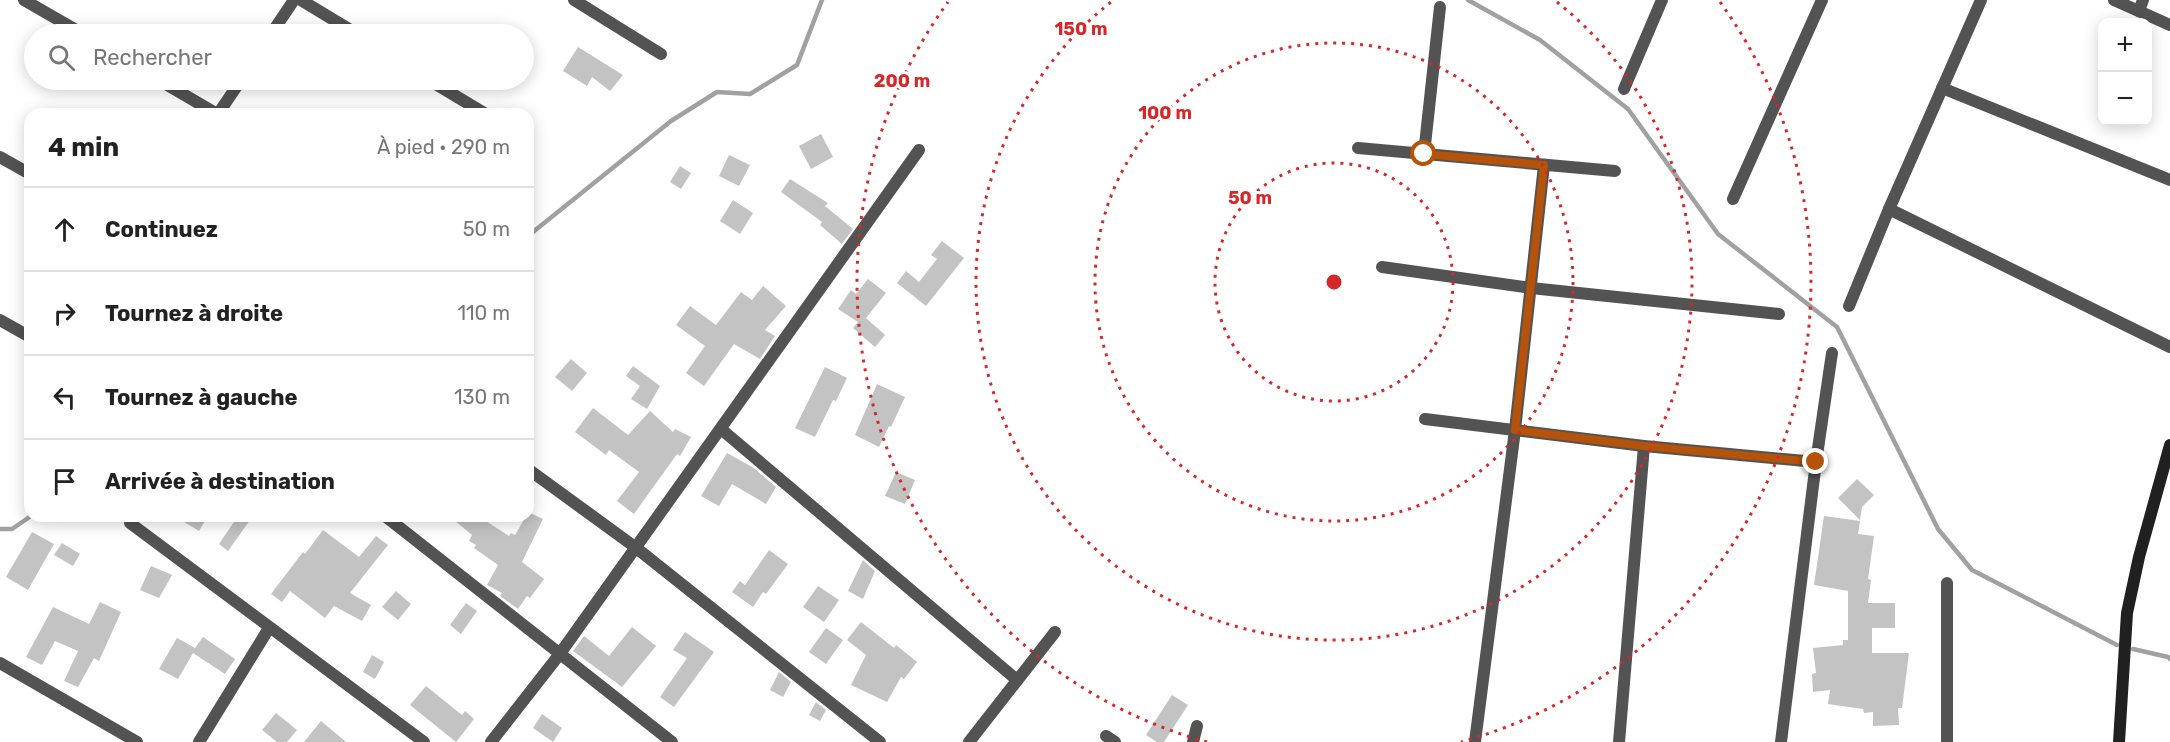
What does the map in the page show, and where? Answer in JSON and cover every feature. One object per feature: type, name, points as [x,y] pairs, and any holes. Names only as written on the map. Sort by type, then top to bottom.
[{"type":"main road","points":[[2119,742],[2127,614],[2139,557],[2165,474],[2170,446]]},
{"type":"street","points":[[24,0],[66,24]]},
{"type":"street","points":[[278,24],[294,0]]},
{"type":"street","points":[[302,0],[341,24]]},
{"type":"street","points":[[573,0],[661,54]]},
{"type":"street","points":[[1624,89],[1662,0]]},
{"type":"street","points":[[1733,199],[1822,0]]},
{"type":"street","points":[[1849,306],[1981,0]]},
{"type":"street","points":[[2114,0],[2141,6],[2170,25]]},
{"type":"street","points":[[1424,154],[1440,7]]},
{"type":"street","points":[[1942,88],[2170,180]]},
{"type":"street","points":[[176,90],[208,108]]},
{"type":"street","points":[[222,108],[234,90]]},
{"type":"street","points":[[445,90],[475,108]]},
{"type":"street","points":[[1358,148],[1615,171]]},
{"type":"street","points":[[491,742],[560,655],[919,150]]},
{"type":"street","points":[[0,156],[24,170]]},
{"type":"street","points":[[1475,742],[1515,430],[1544,165]]},
{"type":"street","points":[[1889,209],[2170,347]]},
{"type":"street","points":[[1382,267],[1531,288],[1779,314]]},
{"type":"street","points":[[0,320],[24,334]]},
{"type":"street","points":[[1781,742],[1832,353]]},
{"type":"street","points":[[1425,419],[1644,446],[1816,462]]},
{"type":"street","points":[[721,429],[1017,680]]},
{"type":"street","points":[[1619,742],[1644,446]]},
{"type":"street","points":[[534,473],[635,547],[880,742]]},
{"type":"street","points":[[393,522],[672,742]]},
{"type":"street","points":[[130,523],[424,742]]},
{"type":"street","points":[[1947,583],[1947,742]]},
{"type":"street","points":[[199,742],[269,628]]},
{"type":"street","points":[[969,742],[1055,632]]},
{"type":"street","points":[[0,663],[137,742]]},
{"type":"street","points":[[1193,742],[1197,726]]},
{"type":"building","points":[[578,47],[623,75],[610,91],[592,77],[587,86],[563,71]]},
{"type":"building","points":[[821,134],[833,157],[811,169],[799,146]]},
{"type":"building","points":[[729,155],[750,165],[739,186],[719,176]]},
{"type":"building","points":[[680,166],[691,173],[681,189],[670,182]]},
{"type":"building","points":[[790,179],[828,203],[825,206],[853,229],[842,244],[820,225],[822,222],[781,192]]},
{"type":"building","points":[[733,200],[753,213],[740,234],[720,221]]},
{"type":"building","points":[[942,241],[964,258],[926,306],[897,283],[906,271],[919,282],[937,259],[931,255]]},
{"type":"building","points":[[868,279],[886,293],[866,318],[885,335],[875,347],[853,328],[858,322],[838,309],[851,290],[856,294]]},
{"type":"building","points":[[763,286],[786,306],[765,330],[775,336],[760,359],[734,344],[704,386],[686,373],[705,346],[676,325],[690,306],[716,325],[741,292],[752,300]]},
{"type":"building","points":[[571,359],[587,373],[572,391],[555,377]]},
{"type":"building","points":[[633,366],[660,386],[647,409],[631,399],[640,386],[626,376]]},
{"type":"building","points":[[825,367],[847,378],[836,401],[833,400],[815,437],[795,428]]},
{"type":"building","points":[[877,384],[905,397],[879,447],[855,435]]},
{"type":"building","points":[[593,408],[628,435],[650,411],[673,432],[675,429],[691,437],[680,456],[677,454],[634,514],[617,501],[639,472],[609,450],[606,455],[575,432]]},
{"type":"building","points":[[727,453],[754,468],[776,487],[766,504],[732,484],[719,506],[701,496]]},
{"type":"building","points":[[896,472],[915,480],[905,504],[885,496]]},
{"type":"building","points":[[1857,479],[1874,495],[1862,507],[1860,520],[1838,498]]},
{"type":"building","points":[[534,515],[543,519],[522,562],[544,579],[530,598],[527,596],[518,609],[500,596],[502,593],[487,585],[498,565],[474,548],[476,545],[469,541],[472,535],[456,522],[487,522],[509,536],[511,533],[515,535],[523,522],[534,522]]},
{"type":"building","points":[[1824,516],[1860,521],[1858,534],[1874,536],[1868,579],[1871,580],[1868,603],[1895,603],[1895,628],[1872,628],[1872,653],[1909,653],[1902,708],[1898,708],[1899,725],[1873,726],[1873,712],[1864,713],[1863,709],[1828,704],[1830,690],[1813,692],[1812,674],[1816,673],[1813,648],[1843,645],[1843,640],[1848,640],[1848,591],[1814,585]]},
{"type":"building","points":[[184,522],[204,522],[199,531]]},
{"type":"building","points":[[234,522],[249,522],[228,551],[219,544]]},
{"type":"building","points":[[323,530],[359,557],[376,536],[388,545],[350,593],[371,605],[362,621],[334,606],[325,618],[290,591],[282,602],[271,594]]},
{"type":"building","points":[[32,532],[54,544],[28,590],[6,577]]},
{"type":"building","points":[[62,543],[80,554],[73,566],[54,555]]},
{"type":"building","points":[[769,550],[788,564],[766,594],[763,592],[753,607],[732,592],[740,581],[745,585]]},
{"type":"building","points":[[863,560],[875,571],[863,599],[848,591]]},
{"type":"building","points":[[151,566],[172,575],[159,598],[140,590]]},
{"type":"building","points":[[818,586],[839,600],[824,622],[803,607]]},
{"type":"building","points":[[396,591],[411,604],[398,620],[382,607]]},
{"type":"building","points":[[100,602],[121,612],[99,661],[94,658],[78,687],[64,681],[78,651],[55,641],[42,665],[26,657],[53,607],[89,624]]},
{"type":"building","points":[[466,603],[477,611],[461,634],[450,625]]},
{"type":"building","points":[[861,622],[894,648],[896,645],[917,662],[904,679],[901,677],[887,702],[851,685],[866,655],[847,640]]},
{"type":"building","points":[[632,627],[656,646],[622,687],[573,651],[584,636],[609,656]]},
{"type":"building","points":[[826,628],[843,640],[826,664],[809,652]]},
{"type":"building","points":[[685,632],[714,652],[674,707],[660,697],[687,658],[673,650]]},
{"type":"building","points":[[203,637],[235,659],[225,674],[193,653],[178,679],[159,669],[177,638],[195,648]]},
{"type":"building","points":[[372,655],[384,662],[375,679],[363,672]]},
{"type":"building","points":[[779,672],[791,682],[783,697],[770,690]]},
{"type":"building","points":[[426,686],[462,715],[465,711],[474,719],[456,742],[410,705]]},
{"type":"building","points":[[1172,695],[1188,705],[1164,742],[1157,742],[1146,735]]},
{"type":"building","points":[[816,702],[826,710],[820,721],[809,715]]},
{"type":"building","points":[[276,713],[297,730],[287,742],[277,742],[262,730]]},
{"type":"building","points":[[542,714],[562,728],[553,742],[533,728]]},
{"type":"building","points":[[321,721],[346,742],[304,742]]},
{"type":"waterway","points":[[534,231],[671,121],[717,92],[750,94],[797,65],[822,0]]},
{"type":"waterway","points":[[1468,0],[1540,40],[1628,109],[1718,234],[1837,327],[1938,529],[1972,570],[2117,645]]},
{"type":"waterway","points":[[0,529],[12,529],[24,521]]},
{"type":"waterway","points":[[2133,649],[2170,659]]},
{"type":"route","points":[[1424,154],[1544,165],[1515,430],[1644,446],[1816,462]]}]
